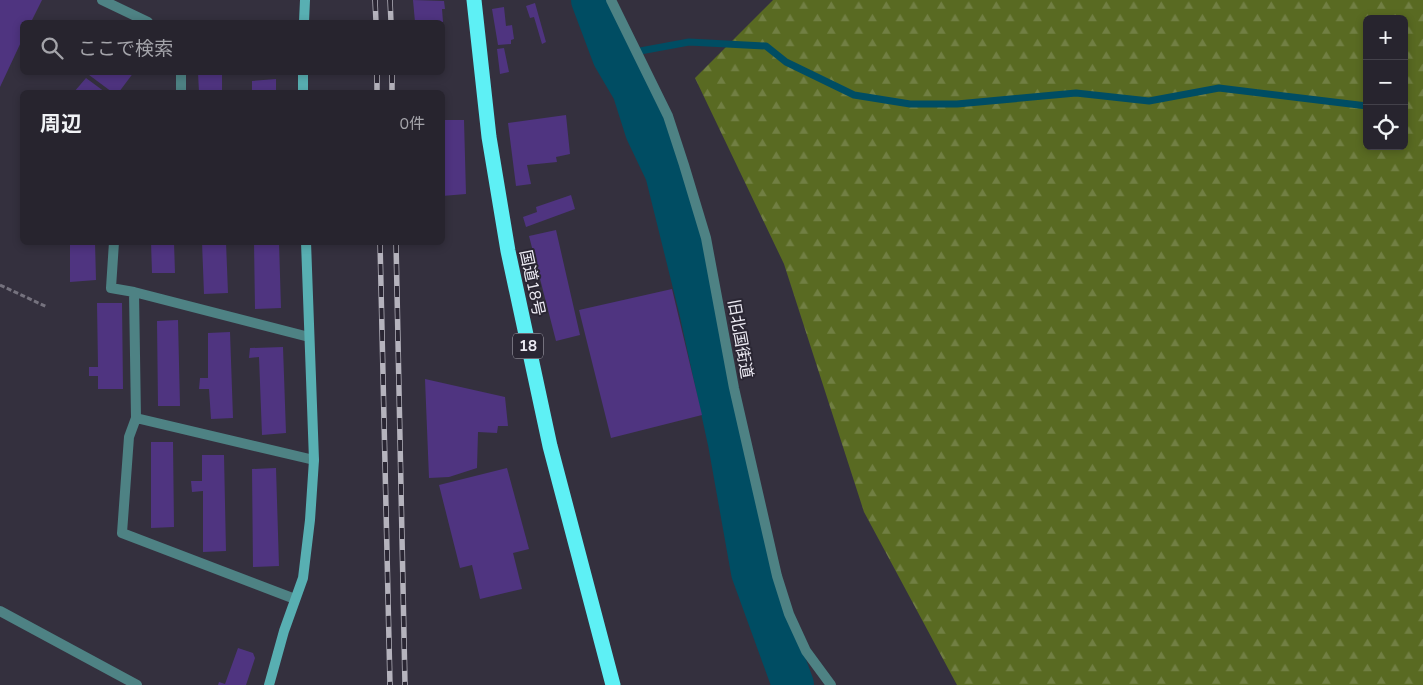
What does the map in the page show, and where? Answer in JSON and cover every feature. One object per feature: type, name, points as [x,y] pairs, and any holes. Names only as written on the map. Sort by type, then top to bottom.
[{"type":"highway","name":"国道18号","points":[[474,0],[489,137],[508,250],[550,446],[613,685]]},
{"type":"street","points":[[102,0],[144,20]]},
{"type":"street","points":[[304,20],[305,0]]},
{"type":"street","name":"旧北国街道","points":[[611,0],[668,116],[684,165],[706,238],[734,388],[777,576],[789,614],[806,651],[831,685]]},
{"type":"street","points":[[181,75],[181,90]]},
{"type":"street","points":[[303,75],[303,90]]},
{"type":"street","points":[[114,245],[111,288],[134,292],[308,337]]},
{"type":"street","points":[[269,685],[303,578],[310,520],[314,460],[306,245]]},
{"type":"street","points":[[134,292],[136,418],[129,437],[122,533],[295,599]]},
{"type":"street","points":[[136,418],[314,460]]},
{"type":"street","points":[[0,611],[137,685]]},
{"type":"path","points":[[0,284],[46,307]]},
{"type":"green space","points":[[773,0],[1423,0],[1423,685],[957,685],[864,512],[784,264],[695,78]]},
{"type":"building","points":[[0,0],[42,0],[32,20],[20,20],[20,44],[0,87]]},
{"type":"building","points":[[413,0],[444,1],[445,9],[442,9],[443,20],[415,20]]},
{"type":"building","points":[[535,3],[546,42],[542,44],[534,17],[530,18],[526,6]]},
{"type":"building","points":[[504,7],[506,26],[512,25],[514,39],[511,40],[511,44],[498,45],[492,9]]},
{"type":"building","points":[[504,48],[509,72],[500,74],[497,49]]},
{"type":"building","points":[[89,75],[132,75],[120,90],[109,90]]},
{"type":"building","points":[[198,75],[222,75],[222,90],[199,90]]},
{"type":"building","points":[[86,78],[102,90],[76,90]]},
{"type":"building","points":[[276,79],[276,90],[252,90],[252,81]]},
{"type":"building","points":[[566,115],[570,154],[556,157],[557,162],[527,165],[531,184],[516,186],[508,123]]},
{"type":"building","points":[[445,120],[464,120],[466,194],[445,196]]},
{"type":"building","points":[[571,195],[575,209],[526,227],[523,217],[537,212],[536,207]]},
{"type":"building","points":[[556,230],[580,335],[556,341],[529,236]]},
{"type":"building","points":[[70,245],[95,245],[96,280],[70,282]]},
{"type":"building","points":[[151,245],[174,245],[175,273],[152,273]]},
{"type":"building","points":[[202,245],[226,245],[228,293],[204,294]]},
{"type":"building","points":[[254,245],[279,245],[281,308],[255,309]]},
{"type":"building","points":[[672,289],[702,415],[611,438],[579,310]]},
{"type":"building","points":[[97,303],[122,303],[123,389],[98,389],[98,376],[89,376],[89,367],[98,367]]},
{"type":"building","points":[[178,320],[180,406],[158,406],[157,321]]},
{"type":"building","points":[[230,332],[233,418],[211,419],[209,389],[199,389],[200,378],[208,378],[208,333]]},
{"type":"building","points":[[283,347],[286,433],[262,435],[259,357],[249,358],[250,348]]},
{"type":"building","points":[[425,379],[505,397],[508,426],[498,426],[497,433],[478,432],[477,468],[449,477],[429,478]]},
{"type":"building","points":[[151,442],[173,442],[174,527],[151,528]]},
{"type":"building","points":[[202,455],[224,455],[226,551],[203,552],[203,491],[192,492],[191,481],[202,481]]},
{"type":"building","points":[[276,468],[279,566],[253,567],[252,469]]},
{"type":"building","points":[[507,468],[529,549],[513,553],[522,589],[480,599],[472,565],[460,568],[439,485]]},
{"type":"building","points":[[238,648],[253,653],[255,658],[246,685],[218,685],[219,682],[225,684]]},
{"type":"waterway","points":[[592,0],[613,56],[633,90],[646,131],[666,173],[700,310],[729,443],[752,572],[793,685]]},
{"type":"waterway","points":[[613,56],[689,42],[766,46],[786,62],[854,95],[910,104],[957,104],[1076,93],[1149,101],[1219,88],[1363,106]]},
{"type":"railway","points":[[375,0],[376,20]]},
{"type":"railway","points":[[390,0],[391,20]]},
{"type":"railway","points":[[377,75],[377,90]]},
{"type":"railway","points":[[392,75],[392,90]]},
{"type":"railway","points":[[380,245],[390,685]]},
{"type":"railway","points":[[396,245],[405,685]]}]
